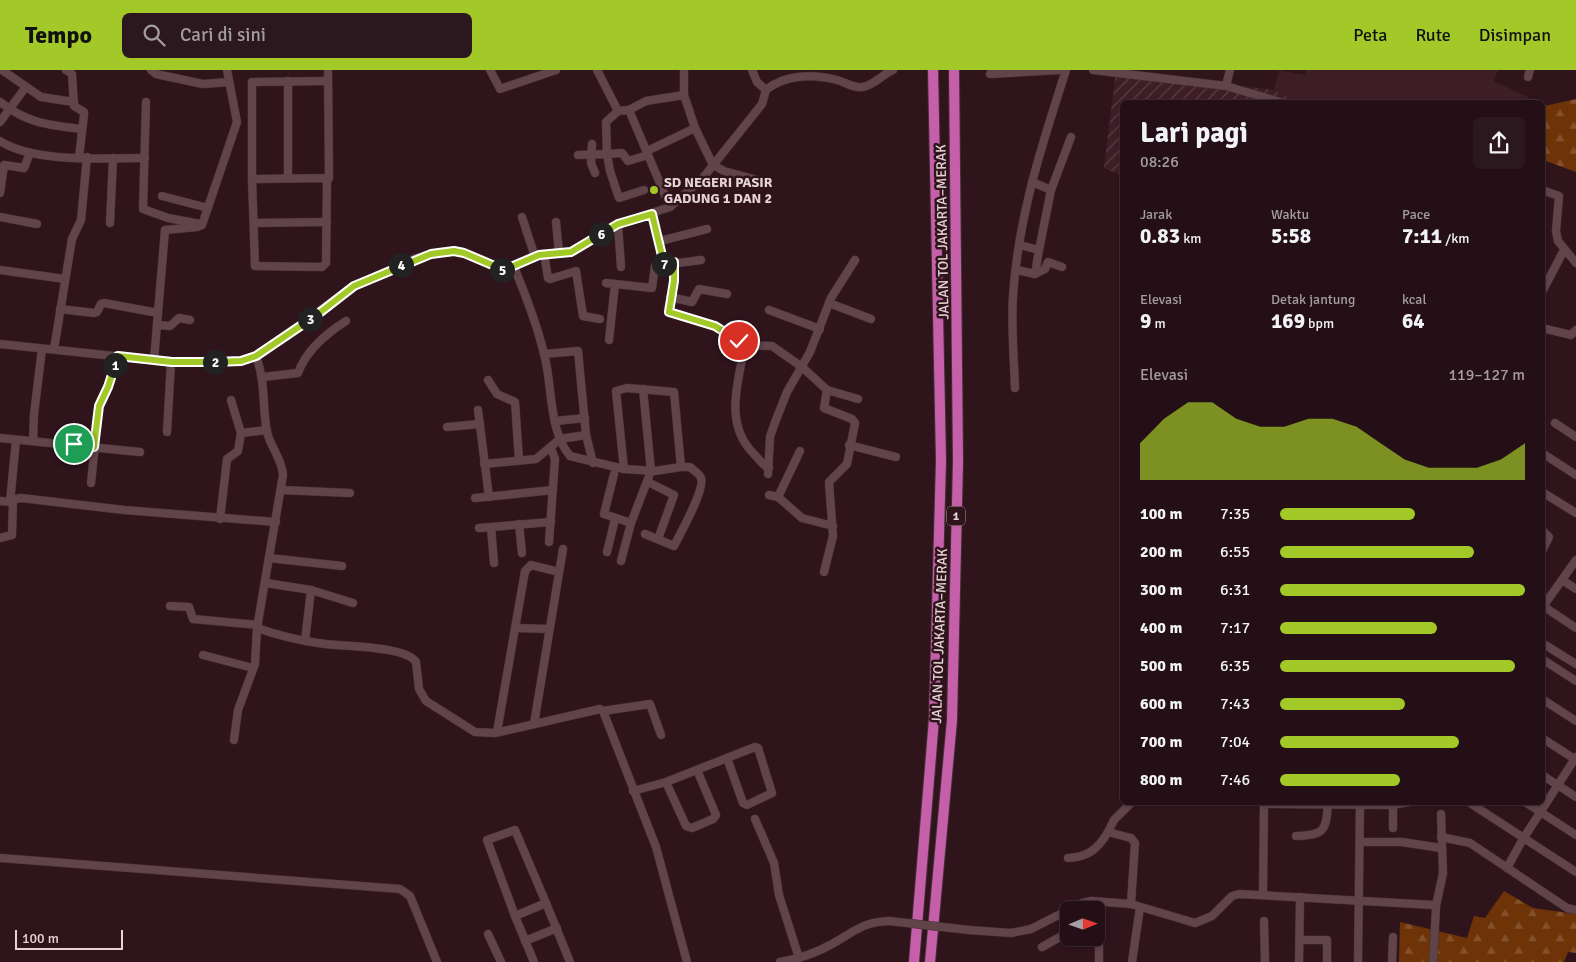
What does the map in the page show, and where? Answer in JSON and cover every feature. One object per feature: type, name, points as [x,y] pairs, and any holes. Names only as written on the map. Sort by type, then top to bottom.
[{"type":"highway","name":"JALAN TOL JAKARTA–MERAK","points":[[914,962],[934,719],[941,460],[933,70]]},
{"type":"highway","name":"JALAN TOL JAKARTA–MERAK","points":[[930,962],[952,720],[958,461],[954,70]]},
{"type":"street","points":[[2,70],[25,88],[41,97],[74,102]]},
{"type":"street","points":[[54,349],[74,231],[81,220],[83,157],[81,129],[84,112],[75,108],[72,74],[66,70]]},
{"type":"street","points":[[150,70],[156,74],[203,84],[229,82]]},
{"type":"street","points":[[202,225],[237,122],[227,70]]},
{"type":"street","points":[[328,70],[329,178],[327,181],[325,266],[257,267],[253,264],[251,84],[254,81],[328,81]]},
{"type":"street","points":[[490,70],[500,89],[556,70]]},
{"type":"street","points":[[597,70],[618,111]]},
{"type":"street","points":[[684,70],[684,95],[695,128],[713,165],[724,171],[761,181]]},
{"type":"street","points":[[752,70],[757,82],[766,90]]},
{"type":"street","points":[[0,344],[172,362],[241,361],[256,356],[318,314],[354,286],[416,258],[454,251],[464,253],[500,270],[514,267],[544,254],[571,252],[618,224],[670,207],[689,193],[754,116],[764,98],[766,90],[779,81],[815,76],[857,87],[865,87],[893,70]]},
{"type":"street","points":[[990,74],[1060,70]]},
{"type":"street","points":[[1015,388],[1013,296],[1024,215],[1039,151],[1066,70]]},
{"type":"street","points":[[1093,70],[1226,86],[1273,100]]},
{"type":"street","points":[[1226,86],[1230,70]]},
{"type":"street","points":[[288,81],[288,178]]},
{"type":"street","points":[[0,122],[25,88]]},
{"type":"street","points":[[644,190],[622,198],[617,196],[607,154],[606,122],[618,111],[629,110],[646,101],[684,95]]},
{"type":"street","points":[[0,102],[10,110],[37,123],[81,129]]},
{"type":"street","points":[[146,102],[143,209],[168,218],[202,225]]},
{"type":"street","points":[[629,110],[670,207]]},
{"type":"street","points":[[578,155],[622,153],[628,161],[695,128]]},
{"type":"street","points":[[1035,274],[1051,190],[1071,138]]},
{"type":"street","points":[[0,141],[10,147],[30,154],[145,158]]},
{"type":"street","points":[[592,144],[591,166],[595,173]]},
{"type":"street","points":[[0,193],[4,165],[24,168],[30,154]]},
{"type":"street","points":[[110,223],[114,158]]},
{"type":"street","points":[[252,179],[329,178]]},
{"type":"street","points":[[1032,182],[1051,190]]},
{"type":"street","points":[[1545,191],[1559,196],[1556,231],[1558,242],[1576,263]]},
{"type":"street","points":[[162,196],[208,208]]},
{"type":"street","points":[[652,214],[664,264]]},
{"type":"street","points":[[0,217],[37,224]]},
{"type":"street","points":[[522,217],[535,257]]},
{"type":"street","points":[[168,218],[171,225],[169,230]]},
{"type":"street","points":[[254,223],[327,222]]},
{"type":"street","points":[[556,222],[559,253]]},
{"type":"street","points":[[618,224],[621,267]]},
{"type":"street","points":[[154,360],[165,230],[202,225]]},
{"type":"street","points":[[660,241],[708,229]]},
{"type":"street","points":[[1020,244],[1039,250]]},
{"type":"street","points":[[1545,288],[1552,278],[1564,250]]},
{"type":"street","points":[[544,254],[548,278],[576,271],[583,316],[600,319]]},
{"type":"street","points":[[606,282],[652,288],[654,268],[674,262],[701,260]]},
{"type":"street","points":[[746,345],[737,388],[735,415],[744,445],[768,471],[772,430],[787,392],[802,367],[820,329],[829,303],[855,260]]},
{"type":"street","points":[[674,262],[670,313],[715,326],[746,345],[772,346],[802,367],[827,390],[858,399]]},
{"type":"street","points":[[1016,270],[1035,274],[1044,269],[1048,262],[1062,267]]},
{"type":"street","points":[[514,267],[535,320],[544,354],[555,421],[555,459],[549,542]]},
{"type":"street","points":[[0,270],[65,279]]},
{"type":"street","points":[[1545,277],[1552,278]]},
{"type":"street","points":[[609,340],[615,284]]},
{"type":"street","points":[[670,297],[692,302],[699,289],[727,294]]},
{"type":"street","points":[[60,309],[94,314],[101,304],[104,303],[158,312]]},
{"type":"street","points":[[829,303],[870,319]]},
{"type":"street","points":[[769,310],[820,329]]},
{"type":"street","points":[[157,325],[170,326],[179,318],[190,320]]},
{"type":"street","points":[[263,377],[298,373],[303,362],[319,343],[346,321]]},
{"type":"street","points":[[1545,329],[1570,335],[1576,330]]},
{"type":"street","points":[[33,440],[34,414],[42,349]]},
{"type":"street","points":[[544,354],[578,351],[586,435],[592,462]]},
{"type":"street","points":[[91,483],[99,406],[108,387],[118,356]]},
{"type":"street","points":[[234,740],[238,710],[253,668],[257,627],[282,490],[283,469],[267,430],[263,377],[256,356]]},
{"type":"street","points":[[167,432],[172,362]]},
{"type":"street","points":[[488,380],[497,394],[515,402],[519,460]]},
{"type":"street","points":[[624,469],[616,391],[643,389],[674,392],[681,467]]},
{"type":"street","points":[[622,562],[631,523],[650,477],[643,389]]},
{"type":"street","points":[[824,572],[833,536],[829,482],[846,464],[854,420],[824,408],[827,390]]},
{"type":"street","points":[[220,519],[227,459],[238,451],[241,433],[231,400]]},
{"type":"street","points":[[478,410],[489,497]]},
{"type":"street","points":[[555,421],[584,418]]},
{"type":"street","points":[[1555,423],[1576,437]]},
{"type":"street","points":[[447,427],[480,424]]},
{"type":"street","points":[[241,433],[267,430]]},
{"type":"street","points":[[484,464],[536,459],[555,444],[586,435]]},
{"type":"street","points":[[0,438],[140,452]]},
{"type":"street","points":[[0,538],[11,536],[16,440]]},
{"type":"street","points":[[555,444],[570,456],[650,477],[674,495],[658,539]]},
{"type":"street","points":[[849,445],[896,457]]},
{"type":"street","points":[[778,497],[800,451]]},
{"type":"street","points":[[1545,455],[1576,475]]},
{"type":"street","points":[[645,534],[674,546],[697,497],[702,481],[700,476],[690,467],[681,467],[650,477]]},
{"type":"street","points":[[614,474],[604,514],[631,523]]},
{"type":"street","points":[[282,490],[350,493]]},
{"type":"street","points":[[475,498],[553,490]]},
{"type":"street","points":[[1545,494],[1576,514]]},
{"type":"street","points":[[769,495],[778,497],[802,518],[833,526]]},
{"type":"street","points":[[0,501],[12,502],[15,499],[21,498],[220,519],[276,522]]},
{"type":"street","points":[[607,552],[615,519]]},
{"type":"street","points":[[479,528],[551,522]]},
{"type":"street","points":[[519,524],[522,553]]},
{"type":"street","points":[[490,527],[494,563]]},
{"type":"street","points":[[1545,533],[1550,538],[1545,546]]},
{"type":"street","points":[[534,724],[563,549]]},
{"type":"street","points":[[269,558],[342,566]]},
{"type":"street","points":[[1545,604],[1576,560]]},
{"type":"street","points":[[497,732],[526,568],[531,566],[559,572]]},
{"type":"street","points":[[1562,580],[1576,589]]},
{"type":"street","points":[[266,583],[311,590],[353,603]]},
{"type":"street","points":[[305,641],[311,590]]},
{"type":"street","points":[[170,606],[189,607],[193,619],[257,627],[305,641],[374,649],[410,656],[416,662],[420,693],[431,706],[475,732],[497,732],[592,709],[603,711],[650,704],[661,735]]},
{"type":"street","points":[[1545,608],[1576,628]]},
{"type":"street","points":[[516,628],[549,629]]},
{"type":"street","points":[[1545,645],[1576,664]]},
{"type":"street","points":[[202,656],[253,668]]},
{"type":"street","points":[[1545,661],[1576,680]]},
{"type":"street","points":[[1545,701],[1576,721]]},
{"type":"street","points":[[603,711],[632,791],[656,847],[687,962]]},
{"type":"street","points":[[1507,868],[1523,839],[1576,759],[1545,740]]},
{"type":"street","points":[[632,791],[666,782],[727,758],[756,747],[772,794],[745,805],[727,758]]},
{"type":"street","points":[[666,782],[686,826],[692,828],[716,815],[697,770]]},
{"type":"street","points":[[1545,777],[1576,797]]},
{"type":"street","points":[[1068,858],[1081,858],[1090,854],[1108,832],[1114,820],[1129,805]]},
{"type":"street","points":[[1263,894],[1264,805]]},
{"type":"street","points":[[1296,836],[1317,835],[1321,832],[1326,819],[1328,805]]},
{"type":"street","points":[[1358,962],[1360,805]]},
{"type":"street","points":[[1393,805],[1393,828]]},
{"type":"street","points":[[1473,805],[1576,872]]},
{"type":"street","points":[[1529,805],[1576,835]]},
{"type":"street","points":[[1434,962],[1436,906],[1443,873],[1441,848],[1442,814]]},
{"type":"street","points":[[755,819],[774,863],[778,895],[799,958]]},
{"type":"street","points":[[534,962],[487,844],[490,839],[512,829],[517,831],[570,962]]},
{"type":"street","points":[[1108,832],[1131,838],[1135,844],[1131,904]]},
{"type":"street","points":[[1441,837],[1470,843],[1567,908],[1576,910]]},
{"type":"street","points":[[1361,842],[1402,842],[1441,848]]},
{"type":"street","points":[[0,858],[400,889],[410,896],[437,962]]},
{"type":"street","points":[[1105,902],[1131,904],[1195,922],[1212,916],[1236,894],[1263,894],[1436,906]]},
{"type":"street","points":[[1300,897],[1300,962]]},
{"type":"street","points":[[515,916],[546,903]]},
{"type":"street","points":[[1132,962],[1140,907]]},
{"type":"street","points":[[780,962],[799,958],[832,944],[866,924],[889,921],[1011,933],[1031,929],[1060,915]]},
{"type":"street","points":[[1264,921],[1265,962]]},
{"type":"street","points":[[525,941],[557,928]]},
{"type":"street","points":[[488,934],[501,962]]},
{"type":"street","points":[[1042,947],[1060,937]]},
{"type":"street","points":[[1392,962],[1393,937]]},
{"type":"street","points":[[1300,940],[1327,940],[1327,962]]},
{"type":"street","points":[[1099,946],[1099,962]]},
{"type":"shaded area","points":[[1279,70],[1305,75],[1306,70],[1498,70],[1494,81],[1534,100],[1294,100],[1274,90]]},
{"type":"shaded area","points":[[1116,71],[1274,90],[1294,100],[1120,100],[1120,175],[1104,168]]},
{"type":"green space","points":[[1576,99],[1576,172],[1545,161],[1545,106]]},
{"type":"green space","points":[[1504,891],[1533,908],[1576,914],[1576,953],[1568,952],[1564,962],[1399,962],[1400,922],[1467,938],[1474,916],[1485,918]]},
{"type":"place","name":"SD NEGERI PASIR GADUNG 1 DAN 2","points":[[654,190]]},
{"type":"route","points":[[74,444],[94,447],[101,397],[108,387],[118,356],[172,362],[241,361],[256,356],[318,314],[354,286],[416,258],[454,251],[464,253],[497,269],[504,270],[539,255],[571,252],[618,224],[652,214],[664,264],[674,262],[674,281],[669,312],[689,320],[715,326],[739,341]]}]
